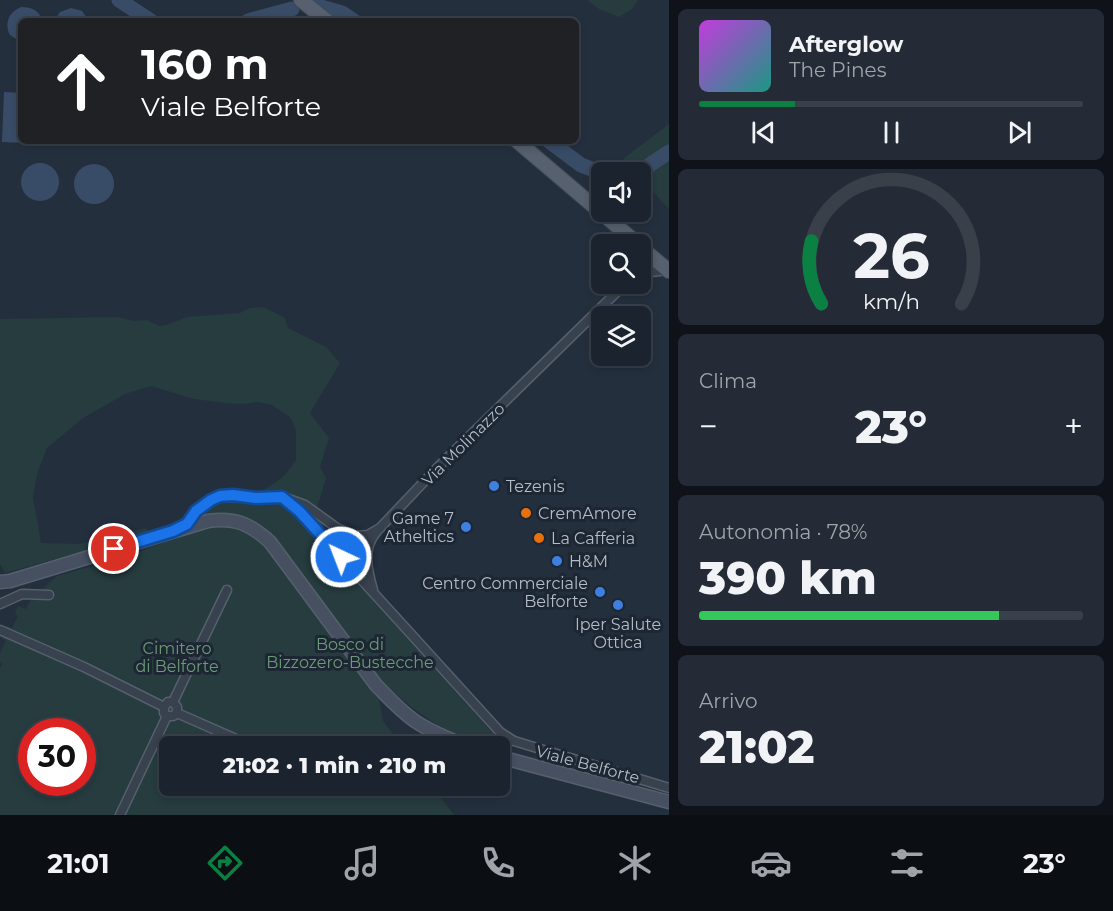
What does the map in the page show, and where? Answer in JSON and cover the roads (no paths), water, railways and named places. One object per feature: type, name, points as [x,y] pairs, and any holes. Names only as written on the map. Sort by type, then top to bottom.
[{"type":"main road","points":[[301,0],[323,18]]},
{"type":"main road","points":[[520,144],[625,234]]},
{"type":"main road","points":[[651,257],[664,271]]},
{"type":"main road","points":[[0,582],[10,581],[208,520],[230,519],[259,532],[285,559],[376,685],[417,723],[441,736]]},
{"type":"main road","name":"Viale Belforte","points":[[510,761],[669,802]]},
{"type":"street","name":"Via Molinazzo","points":[[374,593],[366,554],[369,542],[380,528],[437,468],[615,294]]},
{"type":"street","points":[[173,531],[187,524],[196,511],[211,500],[220,496],[233,495],[256,498],[282,497],[305,505],[337,528],[355,536],[368,535],[380,528]]},
{"type":"street","points":[[282,497],[299,511],[500,732],[514,741],[669,788]]},
{"type":"street","points":[[173,702],[227,590]]},
{"type":"street","points":[[0,604],[22,594],[49,595]]},
{"type":"street","points":[[0,630],[84,667],[173,716],[177,712]]},
{"type":"street","points":[[120,815],[168,702],[173,702]]},
{"type":"street","points":[[173,702],[177,707],[177,712]]},
{"type":"street","points":[[177,712],[230,736]]},
{"type":"water","points":[[21,7],[35,10],[40,18],[18,18],[18,40],[8,31],[9,18]]},
{"type":"water","points":[[71,8],[82,11],[87,18],[56,18],[60,12]]},
{"type":"water","points":[[4,92],[18,93],[18,143],[2,142]]},
{"type":"water","points":[[40,163],[54,168],[59,182],[54,196],[40,201],[26,196],[21,182],[26,168]]},
{"type":"water","points":[[94,164],[102,165],[108,170],[113,176],[113,192],[108,198],[102,203],[94,204],[86,203],[80,198],[75,192],[74,184],[75,176],[80,170],[86,165]]},
{"type":"waterway","points":[[119,0],[146,18]]},
{"type":"waterway","points":[[307,3],[342,13],[350,18]]},
{"type":"waterway","points":[[259,18],[292,9]]},
{"type":"waterway","points":[[553,144],[581,165],[591,169]]},
{"type":"waterway","points":[[651,164],[669,152]]},
{"type":"place","name":"Tezenis","points":[[494,486]]},
{"type":"place","name":"CremAmore","points":[[526,513]]},
{"type":"place","name":"Game 7 Atheltics","points":[[466,527]]},
{"type":"place","name":"La Cafferia","points":[[539,538]]},
{"type":"place","name":"H&M","points":[[557,561]]},
{"type":"place","name":"Centro Commerciale Belforte","points":[[600,592]]},
{"type":"place","name":"Iper Salute Ottica","points":[[618,605]]},
{"type":"park label","name":"Bosco di Bizzozero-Bustecche","points":[[350,653]]},
{"type":"park label","name":"Cimitero di Belforte","points":[[177,657]]}]
